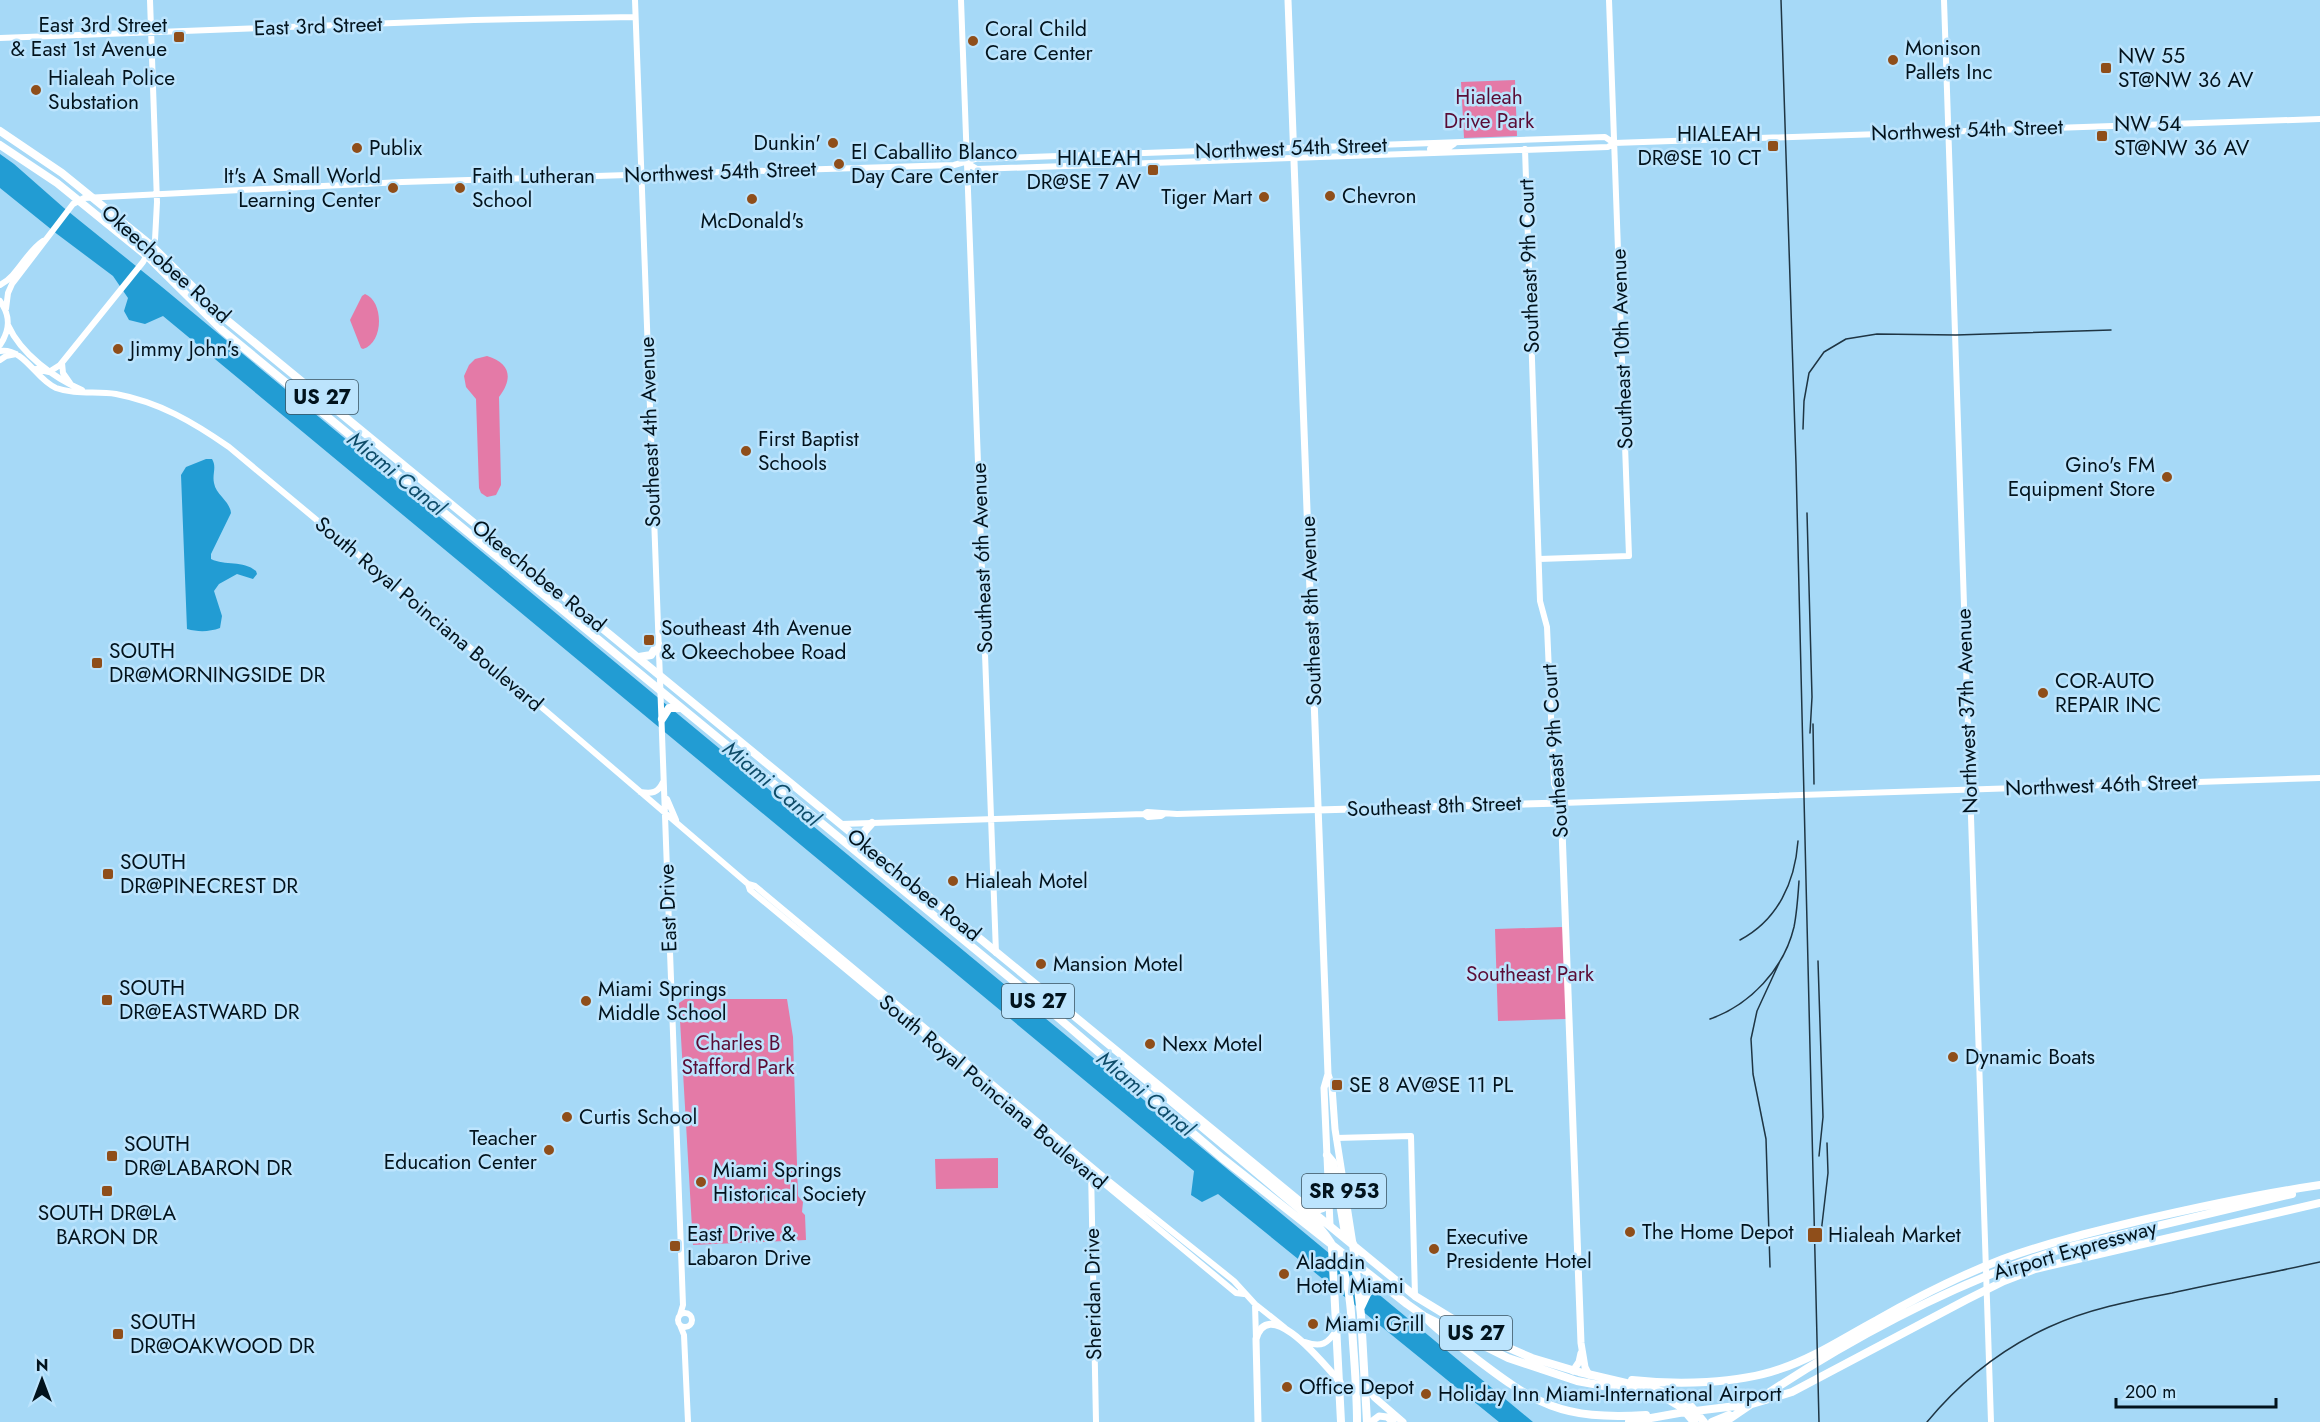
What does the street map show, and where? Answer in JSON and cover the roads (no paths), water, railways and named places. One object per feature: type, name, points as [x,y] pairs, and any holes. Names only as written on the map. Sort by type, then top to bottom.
[{"type":"highway","name":"Okeechobee Road","points":[[0,131],[43,159],[152,246],[222,316],[1415,1296],[1497,1344],[1532,1358],[1573,1371],[1673,1394],[1693,1407],[1704,1422]]},
{"type":"highway","name":"Okeechobee Road","points":[[0,145],[57,183],[147,256],[222,330],[660,694],[682,708],[1055,1015],[1222,1158],[1383,1286],[1424,1316],[1502,1356],[1552,1374],[1587,1383],[1664,1397],[1682,1407],[1694,1422]]},
{"type":"highway","points":[[454,521],[477,525]]},
{"type":"highway","points":[[639,657],[651,655],[658,644]]},
{"type":"highway","points":[[662,719],[672,707],[682,708]]},
{"type":"highway","points":[[813,817],[840,824]]},
{"type":"highway","points":[[863,843],[864,832],[872,823]]},
{"type":"highway","points":[[1078,1019],[1164,1097],[1308,1216],[1331,1241],[1347,1275],[1352,1317],[1358,1422]]},
{"type":"highway","points":[[1327,1155],[1333,1162],[1345,1237],[1356,1265]]},
{"type":"highway","points":[[1604,1378],[1664,1382],[1722,1380],[1764,1374],[1799,1362],[1879,1323],[1922,1295],[1966,1275],[2003,1264],[2068,1238],[2243,1198],[2320,1186]]},
{"type":"highway","points":[[1314,1211],[1329,1203]]},
{"type":"highway","name":"Airport Expressway","points":[[1638,1418],[1752,1404],[1781,1396],[1801,1388],[2004,1281],[2069,1260],[2320,1203]]},
{"type":"highway","name":"SR 953","points":[[1330,1225],[1334,1257],[1341,1422]]},
{"type":"highway","name":"SR 953","points":[[1353,1244],[1361,1312],[1369,1422]]},
{"type":"highway","name":"Airport Expressway","points":[[1719,1421],[1739,1412],[1879,1323],[2003,1264]]},
{"type":"highway","points":[[1361,1312],[1370,1289],[1383,1286]]},
{"type":"highway","points":[[1424,1316],[1504,1381],[1533,1399],[1579,1414],[1638,1418]]},
{"type":"highway","points":[[1552,1374],[1573,1371]]},
{"type":"highway","points":[[1629,1422],[1638,1418]]},
{"type":"main road","name":"SR 953","points":[[1288,0],[1293,148]]},
{"type":"main road","name":"Southeast 8th Avenue","points":[[1293,148],[1328,1074]]},
{"type":"main road","name":"Southeast 8th Street","points":[[1318,810],[1561,803]]},
{"type":"main road","name":"Southeast 9th Court","points":[[1561,803],[1581,1353],[1579,1362],[1573,1371]]},
{"type":"main road","name":"SR 953","points":[[1328,1074],[1332,1087],[1336,1138],[1353,1244]]},
{"type":"main road","name":"SR 953","points":[[1328,1074],[1324,1088],[1330,1225]]},
{"type":"main road","points":[[1258,1422],[1256,1339],[1258,1332],[1266,1325],[1272,1324],[1284,1328]]},
{"type":"main road","name":"South Royal Poinciana Boulevard","points":[[1284,1328],[1302,1341],[1340,1382]]},
{"type":"main road","name":"Southeast 9th Court","points":[[1581,1353],[1589,1375]]},
{"type":"main road","points":[[1366,1386],[1374,1397],[1403,1422]]},
{"type":"main road","points":[[1369,1422],[1379,1416],[1387,1417],[1393,1422]]},
{"type":"street","points":[[31,366],[42,372],[51,371],[62,362],[139,267],[147,256],[156,234],[150,0]]},
{"type":"street","name":"Southeast 4th Avenue","points":[[635,0],[660,694]]},
{"type":"street","name":"Southeast 6th Avenue","points":[[961,0],[996,953]]},
{"type":"street","name":"Southeast 10th Avenue","points":[[1539,559],[1629,556],[1609,0]]},
{"type":"street","name":"Northwest 37th Avenue","points":[[1944,0],[1991,1422]]},
{"type":"street","name":"East 3rd Street","points":[[0,38],[151,31],[635,17]]},
{"type":"street","name":"Northwest 54th Street","points":[[967,163],[977,169],[1608,147],[1614,143],[1948,130],[2320,119]]},
{"type":"street","name":"Northwest 54th Street","points":[[78,200],[92,197],[402,182],[954,165],[975,159],[1605,137],[1614,143]]},
{"type":"street","points":[[1458,152],[1464,148],[1509,146],[1517,140]]},
{"type":"street","points":[[1412,154],[1420,149],[1448,148],[1458,142]]},
{"type":"street","name":"Southeast 9th Court","points":[[1525,149],[1540,601],[1546,627],[1554,784],[1561,803]]},
{"type":"street","points":[[1065,166],[1075,162],[1115,160],[1131,154]]},
{"type":"street","points":[[0,345],[6,335],[8,325],[6,309],[10,289],[40,249],[44,240],[78,200]]},
{"type":"street","points":[[0,285],[7,281],[36,245],[44,240]]},
{"type":"street","points":[[0,301],[6,309]]},
{"type":"street","name":"South Royal Poinciana Boulevard","points":[[8,325],[20,345],[72,386],[86,392]]},
{"type":"street","points":[[0,351],[17,354]]},
{"type":"street","points":[[0,360],[17,354]]},
{"type":"street","name":"South Royal Poinciana Boulevard","points":[[17,354],[51,385],[64,390],[116,394],[160,406],[194,423],[229,447],[665,813],[838,965],[1091,1169],[1236,1293],[1244,1294],[1284,1328]]},
{"type":"street","points":[[62,362],[63,373],[72,386]]},
{"type":"street","name":"East Drive","points":[[660,694],[684,1314]]},
{"type":"street","name":"Northwest 46th Street","points":[[1811,795],[2320,778]]},
{"type":"street","points":[[639,792],[657,791],[665,779]]},
{"type":"street","points":[[665,793],[678,825]]},
{"type":"street","name":"Southeast 8th Street","points":[[1561,803],[1811,795]]},
{"type":"street","name":"Southeast 8th Street","points":[[840,824],[1144,814],[1154,817],[1164,814],[1318,810]]},
{"type":"street","points":[[1336,1138],[1411,1136],[1415,1296]]},
{"type":"street","name":"Sheridan Drive","points":[[1091,1169],[1096,1422]]},
{"type":"street","points":[[1255,1304],[1256,1339]]},
{"type":"street","points":[[684,1335],[691,1320],[684,1314],[678,1320],[684,1335],[688,1422]]},
{"type":"street","points":[[680,1325],[688,1326]]},
{"type":"street","points":[[1302,1341],[1314,1346],[1323,1345],[1331,1339],[1337,1328]]},
{"type":"water","points":[[0,154],[1533,1422],[1499,1422],[1218,1194],[1202,1202],[1191,1195],[1194,1171],[163,316],[145,324],[129,320],[124,311],[128,298],[113,276],[0,188]]},
{"type":"water","points":[[212,459],[215,487],[231,513],[211,554],[211,559],[245,565],[257,574],[253,579],[237,574],[219,584],[214,591],[222,616],[220,628],[199,631],[187,629],[181,475],[186,467]]},
{"type":"railway","points":[[1781,0],[1796,464],[1819,1422]]},
{"type":"railway","points":[[1803,429],[1804,401],[1809,373],[1824,352],[1846,339],[1877,334],[1956,335],[2111,330]]},
{"type":"railway","points":[[1807,513],[1812,697],[1810,733]]},
{"type":"railway","points":[[1813,724],[1814,784]]},
{"type":"railway","points":[[1740,940],[1765,922],[1782,898],[1793,871],[1798,841]]},
{"type":"railway","points":[[1710,1019],[1739,1005],[1752,995],[1774,971],[1794,927],[1799,881]]},
{"type":"railway","points":[[1770,1267],[1766,1139],[1753,1074],[1751,1039],[1757,1011],[1780,961]]},
{"type":"railway","points":[[1818,961],[1823,1117],[1819,1156]]},
{"type":"railway","points":[[1821,1233],[1828,1173],[1827,1143]]},
{"type":"railway","points":[[1927,1422],[1953,1393],[1982,1368],[2014,1346],[2049,1327],[2094,1310],[2320,1262]]},
{"type":"place","name":"East 3rd Street & East 1st Avenue","points":[[179,37]]},
{"type":"place","name":"Coral Child Care Center","points":[[973,41]]},
{"type":"place","name":"Monison Pallets Inc","points":[[1893,60]]},
{"type":"place","name":"NW 55 ST@NW 36 AV","points":[[2106,68]]},
{"type":"place","name":"Hialeah Police Substation","points":[[36,90]]},
{"type":"place","name":"NW 54 ST@NW 36 AV","points":[[2102,136]]},
{"type":"place","name":"Dunkin'","points":[[833,143]]},
{"type":"place","name":"HIALEAH DR@SE 10 CT","points":[[1773,146]]},
{"type":"place","name":"Publix","points":[[357,148]]},
{"type":"place","name":"El Caballito Blanco Day Care Center","points":[[839,164]]},
{"type":"place","name":"HIALEAH DR@SE 7 AV","points":[[1153,170]]},
{"type":"place","name":"It's A Small World Learning Center","points":[[393,188]]},
{"type":"place","name":"Faith Lutheran School","points":[[460,188]]},
{"type":"place","name":"Chevron","points":[[1330,196]]},
{"type":"place","name":"Tiger Mart","points":[[1264,197]]},
{"type":"place","name":"McDonald's","points":[[752,199]]},
{"type":"place","name":"Jimmy John's","points":[[118,349]]},
{"type":"place","name":"First Baptist Schools","points":[[746,451]]},
{"type":"place","name":"Gino's FM Equipment Store","points":[[2167,477]]},
{"type":"place","name":"Southeast 4th Avenue & Okeechobee Road","points":[[649,640]]},
{"type":"place","name":"SOUTH DR@MORNINGSIDE DR","points":[[97,663]]},
{"type":"place","name":"COR-AUTO REPAIR INC","points":[[2043,693]]},
{"type":"place","name":"SOUTH DR@PINECREST DR","points":[[108,874]]},
{"type":"place","name":"Hialeah Motel","points":[[953,881]]},
{"type":"place","name":"Mansion Motel","points":[[1041,964]]},
{"type":"place","name":"SOUTH DR@EASTWARD DR","points":[[107,1000]]},
{"type":"place","name":"Miami Springs Middle School","points":[[586,1001]]},
{"type":"place","name":"Nexx Motel","points":[[1150,1044]]},
{"type":"place","name":"Dynamic Boats","points":[[1953,1057]]},
{"type":"place","name":"SE 8 AV@SE 11 PL","points":[[1337,1085]]},
{"type":"place","name":"Curtis School","points":[[567,1117]]},
{"type":"place","name":"Teacher Education Center","points":[[549,1150]]},
{"type":"place","name":"SOUTH DR@LABARON DR","points":[[112,1156]]},
{"type":"place","name":"Miami Springs Historical Society","points":[[701,1182]]},
{"type":"place","name":"SOUTH DR@LA BARON DR","points":[[107,1191]]},
{"type":"place","name":"The Home Depot","points":[[1630,1232]]},
{"type":"place","name":"Hialeah Market","points":[[1815,1235]]},
{"type":"place","name":"East Drive & Labaron Drive","points":[[675,1246]]},
{"type":"place","name":"Executive Presidente Hotel","points":[[1434,1249]]},
{"type":"place","name":"Aladdin Hotel Miami","points":[[1284,1274]]},
{"type":"place","name":"Miami Grill","points":[[1313,1324]]},
{"type":"place","name":"SOUTH DR@OAKWOOD DR","points":[[118,1334]]},
{"type":"place","name":"Office Depot","points":[[1287,1387]]},
{"type":"place","name":"Holiday Inn Miami-International Airport","points":[[1426,1394]]},
{"type":"park label","name":"Hialeah Drive Park","points":[[1489,109]]},
{"type":"park label","name":"Southeast Park","points":[[1530,974]]},
{"type":"park label","name":"Charles B Stafford Park","points":[[738,1055]]},
{"type":"water label","name":"Miami Canal","points":[[397,473]]},
{"type":"water label","name":"Miami Canal","points":[[772,783]]},
{"type":"water label","name":"Miami Canal","points":[[1146,1093]]}]
